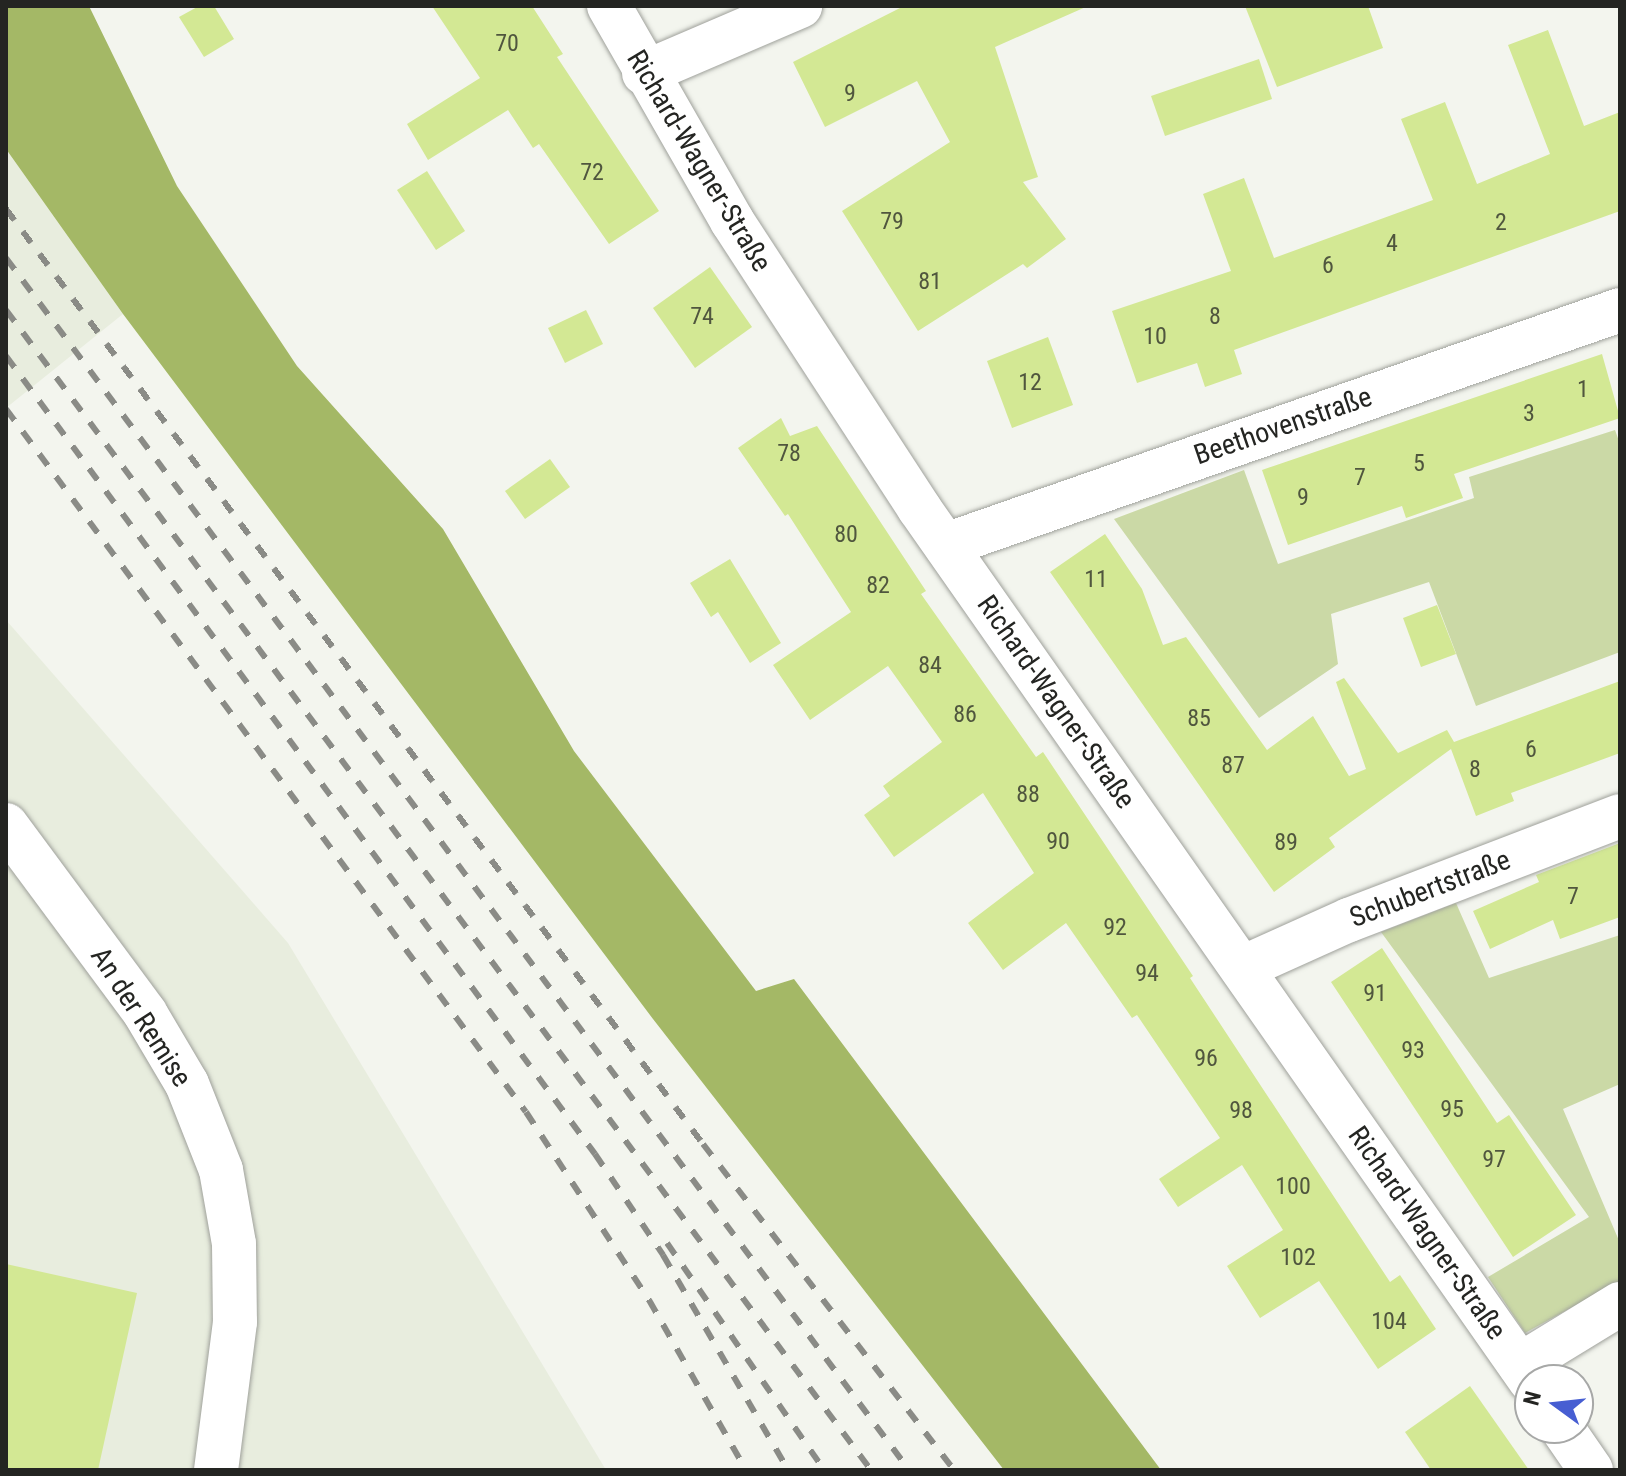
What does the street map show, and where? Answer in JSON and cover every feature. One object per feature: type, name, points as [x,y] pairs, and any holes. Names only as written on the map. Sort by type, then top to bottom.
[{"type":"street","name":"Richard-Wagner-Straße","points":[[609,6],[644,73],[821,360],[946,545],[1519,1364]]},
{"type":"street","points":[[644,73],[800,6]]},
{"type":"street","name":"Beethovenstraße","points":[[946,545],[1620,310]]},
{"type":"street","name":"Schubertstraße","points":[[1242,968],[1349,920],[1620,816]]},
{"type":"street","name":"An der Remise","points":[[6,825],[145,1013],[187,1084],[221,1170],[234,1244],[235,1322],[216,1470]]},
{"type":"street","points":[[1537,1364],[1620,1304]]},
{"type":"street","points":[[1573,1444],[1591,1470]]},
{"type":"shaded area","points":[[6,149],[123,314],[6,408]]},
{"type":"shaded area","points":[[6,620],[288,943],[606,1470],[6,1470]]},
{"type":"green space","points":[[6,6],[89,6],[177,186],[297,366],[443,529],[574,751],[756,991],[794,979],[1161,1470],[1004,1470],[653,1019],[123,314],[6,149]]},
{"type":"green space","points":[[1615,430],[1620,444],[1620,652],[1476,706],[1429,582],[1331,614],[1338,664],[1259,718],[1114,519],[1244,470],[1278,564],[1474,498],[1469,477]]},
{"type":"green space","points":[[1456,903],[1489,978],[1620,935],[1620,1084],[1563,1109],[1620,1243],[1620,1281],[1525,1333],[1488,1277],[1589,1217],[1381,932]]},
{"type":"building","points":[[199,6],[214,6],[234,39],[204,57],[179,17]]},
{"type":"building","points":[[432,6],[532,6],[563,54],[557,57],[659,211],[609,244],[539,144],[533,148],[508,110],[428,160],[407,124],[480,78]]},
{"type":"building","points":[[904,6],[1088,6],[995,47],[1038,177],[1023,182],[1066,239],[1027,268],[1023,264],[918,331],[842,211],[950,142],[917,81],[825,127],[793,62]]},
{"type":"building","points":[[1245,6],[1368,6],[1383,48],[1277,87]]},
{"type":"building","points":[[1548,30],[1584,126],[1620,112],[1620,211],[1234,350],[1242,374],[1205,387],[1197,363],[1137,383],[1112,311],[1231,271],[1203,194],[1244,178],[1274,258],[1433,200],[1401,119],[1445,102],[1477,184],[1550,154],[1508,45]]},
{"type":"building","points":[[1259,59],[1272,99],[1165,136],[1151,96]]},
{"type":"building","points":[[427,171],[465,231],[436,250],[397,190]]},
{"type":"building","points":[[710,267],[752,327],[695,368],[653,308]]},
{"type":"building","points":[[586,310],[603,344],[565,363],[548,328]]},
{"type":"building","points":[[1048,337],[1073,405],[1012,428],[987,361]]},
{"type":"building","points":[[1602,354],[1620,418],[1454,474],[1463,498],[1406,518],[1402,506],[1288,545],[1262,470]]},
{"type":"building","points":[[781,418],[790,436],[817,426],[926,591],[921,594],[1036,757],[1043,752],[1193,976],[1190,978],[1390,1282],[1400,1275],[1436,1329],[1378,1369],[1319,1281],[1260,1318],[1227,1266],[1283,1230],[1242,1165],[1178,1207],[1159,1179],[1220,1138],[1137,1015],[1132,1018],[1066,923],[1003,970],[968,923],[1034,873],[983,793],[894,857],[864,815],[890,796],[883,786],[942,742],[888,666],[810,720],[773,665],[851,612],[788,514],[785,516],[738,448]]},
{"type":"building","points":[[550,459],[570,487],[525,519],[505,491]]},
{"type":"building","points":[[1105,534],[1142,589],[1163,645],[1186,637],[1267,750],[1313,716],[1349,776],[1366,769],[1336,682],[1344,678],[1398,753],[1447,730],[1454,742],[1620,681],[1620,753],[1511,793],[1514,801],[1476,816],[1451,749],[1329,838],[1335,847],[1274,892],[1050,572]]},
{"type":"building","points":[[730,559],[781,643],[750,663],[718,612],[711,617],[690,583]]},
{"type":"building","points":[[1437,605],[1456,654],[1421,667],[1403,618]]},
{"type":"building","points":[[1620,843],[1620,917],[1560,939],[1553,920],[1490,949],[1473,911],[1539,882],[1536,875]]},
{"type":"building","points":[[1382,948],[1497,1123],[1509,1115],[1576,1215],[1513,1257],[1331,982]]},
{"type":"building","points":[[6,1264],[137,1293],[98,1470],[6,1470]]},
{"type":"building","points":[[1470,1386],[1529,1470],[1431,1470],[1405,1432]]},
{"type":"railway","points":[[6,209],[703,1144],[954,1470]]},
{"type":"railway","points":[[6,258],[909,1470]]},
{"type":"railway","points":[[6,310],[871,1470]]},
{"type":"railway","points":[[6,356],[595,1154],[663,1255],[788,1470]]},
{"type":"railway","points":[[6,409],[526,1112],[649,1300],[746,1470]]},
{"type":"railway","points":[[667,1243],[824,1470]]}]
